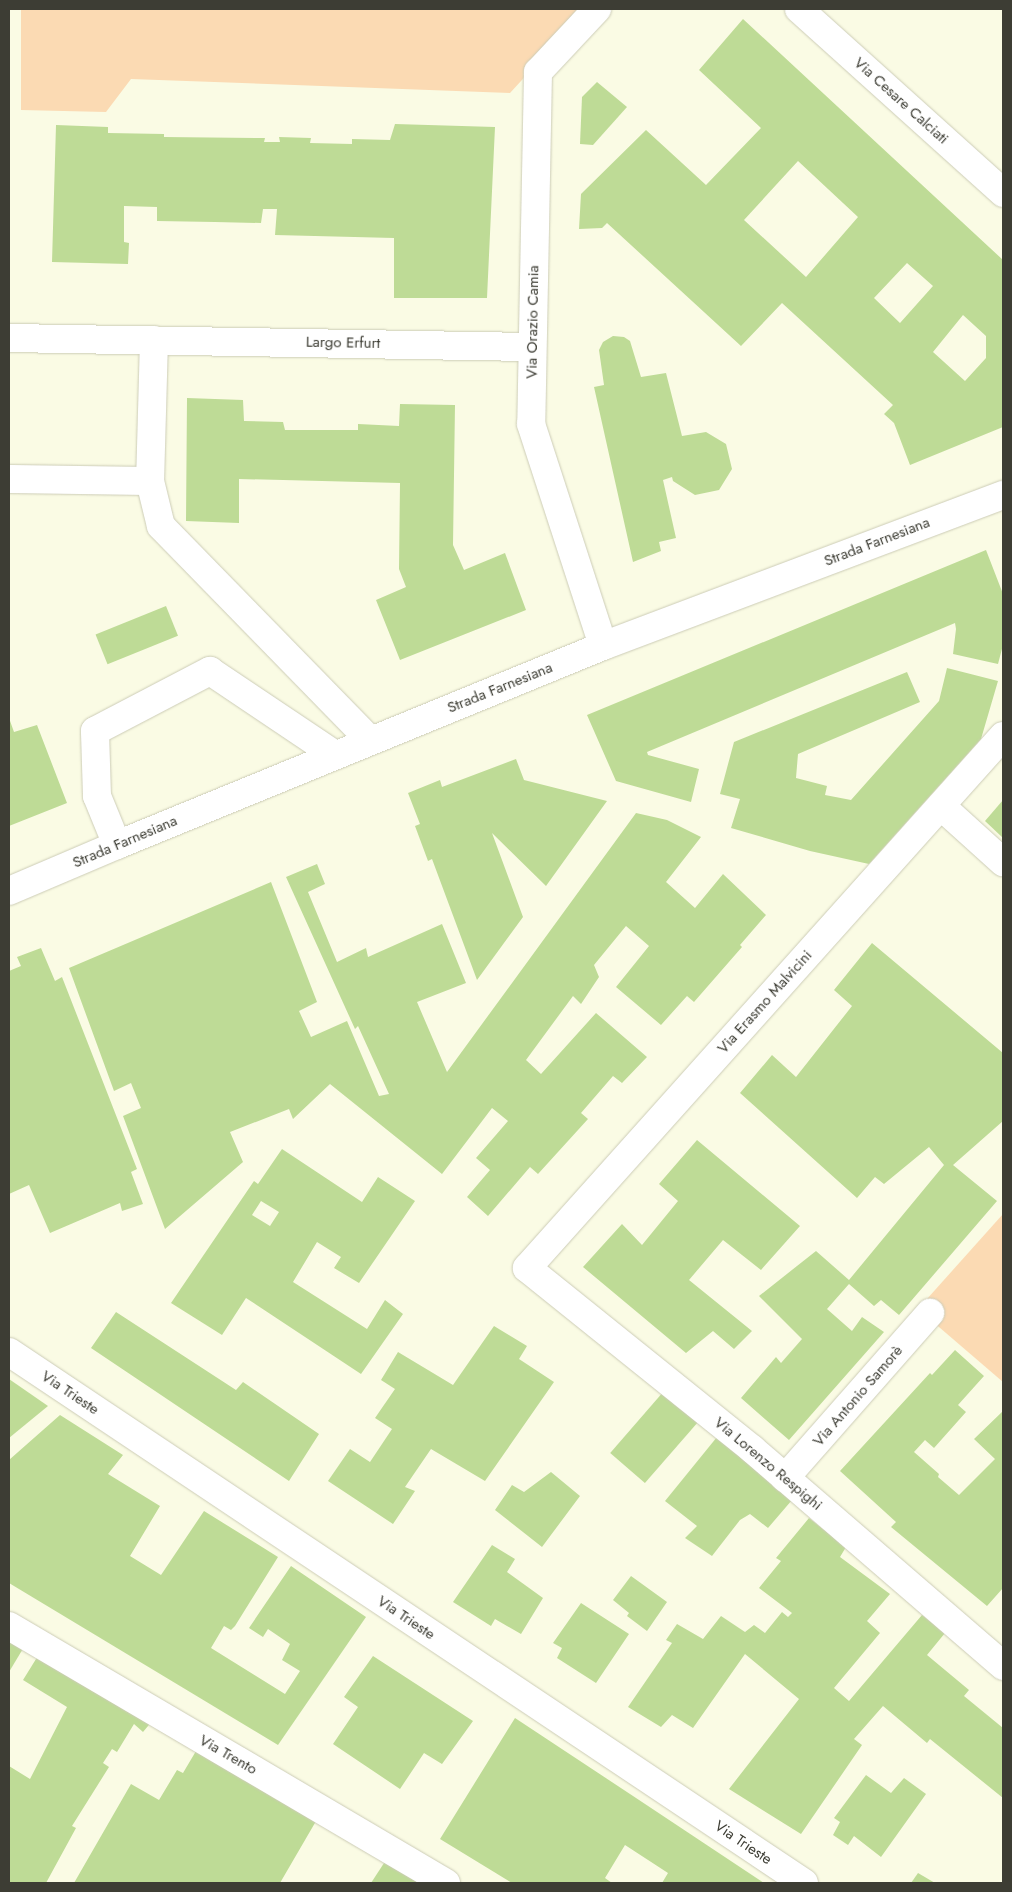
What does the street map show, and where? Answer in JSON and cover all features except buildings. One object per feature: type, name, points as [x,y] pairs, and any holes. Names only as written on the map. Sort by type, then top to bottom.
[{"type":"street","name":"Via Orazio Camia","points":[[597,9],[538,72],[531,424],[603,646]]},
{"type":"street","name":"Via Cesare Calciati","points":[[799,9],[1003,193]]},
{"type":"street","name":"Largo Erfurt","points":[[9,338],[532,347]]},
{"type":"street","points":[[154,340],[150,481],[161,526],[370,740]]},
{"type":"street","points":[[9,479],[150,481]]},
{"type":"street","name":"Strada Farnesiana","points":[[9,891],[370,740],[603,646],[1001,494]]},
{"type":"street","points":[[117,845],[97,796],[95,731],[210,671],[335,755]]},
{"type":"street","name":"Via Erasmo Malvicini","points":[[527,1268],[1003,736]]},
{"type":"street","points":[[941,806],[1003,862]]},
{"type":"street","name":"Via Lorenzo Respighi","points":[[527,1268],[786,1478],[1003,1666]]},
{"type":"street","name":"Via Antonio Samorè","points":[[786,1478],[930,1313]]},
{"type":"street","name":"Via Trieste","points":[[9,1352],[804,1883]]},
{"type":"street","name":"Via Trento","points":[[9,1626],[446,1883]]},
{"type":"shaded area","points":[[21,9],[587,9],[510,93],[131,79],[106,112],[21,110]]},
{"type":"shaded area","points":[[1003,1214],[1003,1382],[918,1309]]}]
